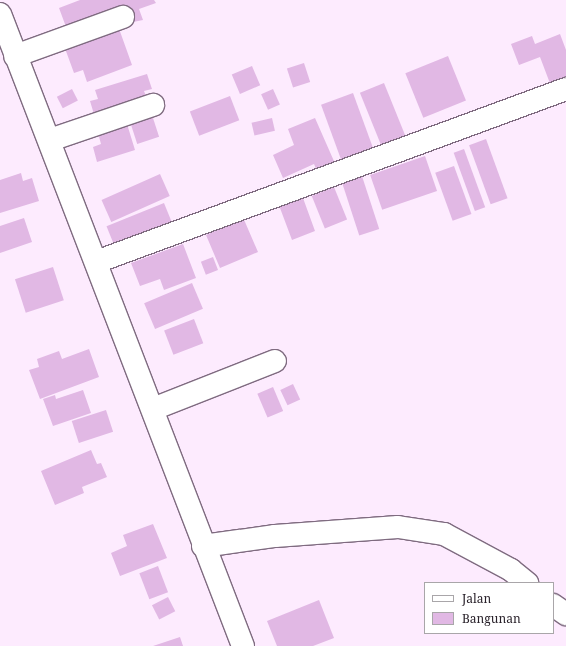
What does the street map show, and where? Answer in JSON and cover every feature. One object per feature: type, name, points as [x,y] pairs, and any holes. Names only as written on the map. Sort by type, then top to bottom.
[{"type":"street","points":[[0,14],[15,56],[50,140],[153,409],[203,546],[243,646]]},
{"type":"street","points":[[15,56],[124,17]]},
{"type":"street","points":[[96,262],[566,89]]},
{"type":"street","points":[[50,140],[153,105]]},
{"type":"street","points":[[153,409],[275,361]]},
{"type":"street","points":[[203,546],[275,536],[398,527],[444,534],[511,570],[525,582]]},
{"type":"street","points":[[554,606],[566,614]]},
{"type":"building","points":[[80,0],[154,0],[156,3],[139,9],[143,20],[69,35],[59,8]]},
{"type":"building","points":[[117,23],[132,65],[87,82],[83,70],[74,73],[63,43]]},
{"type":"building","points":[[560,34],[566,50],[566,90],[554,94],[540,57],[519,65],[511,44],[532,36],[535,44]]},
{"type":"building","points":[[448,56],[466,101],[423,118],[405,73]]},
{"type":"building","points":[[304,63],[310,82],[293,88],[287,69]]},
{"type":"building","points":[[252,66],[260,85],[240,94],[232,75]]},
{"type":"building","points":[[147,74],[152,89],[144,91],[149,104],[96,121],[90,101],[98,99],[95,90]]},
{"type":"building","points":[[384,83],[407,140],[383,149],[360,93]]},
{"type":"building","points":[[72,89],[78,101],[63,108],[57,97]]},
{"type":"building","points":[[273,89],[280,105],[268,110],[261,94]]},
{"type":"building","points":[[353,93],[377,160],[345,171],[321,105]]},
{"type":"building","points":[[230,96],[239,120],[199,136],[190,111]]},
{"type":"building","points":[[152,115],[159,137],[137,144],[130,122]]},
{"type":"building","points":[[272,118],[275,131],[254,135],[252,123]]},
{"type":"building","points":[[315,118],[337,168],[319,176],[314,164],[283,178],[273,155],[294,145],[288,129]]},
{"type":"building","points":[[127,124],[135,150],[97,162],[93,147],[101,144],[98,133]]},
{"type":"building","points":[[486,139],[508,198],[491,204],[469,145]]},
{"type":"building","points":[[464,149],[485,207],[475,211],[454,153]]},
{"type":"building","points":[[425,156],[437,191],[382,210],[370,175]]},
{"type":"building","points":[[454,166],[471,214],[453,221],[435,173]]},
{"type":"building","points":[[21,173],[23,181],[32,178],[39,201],[0,213],[0,180]]},
{"type":"building","points":[[361,173],[379,229],[359,236],[341,179]]},
{"type":"building","points":[[160,174],[170,196],[111,222],[102,200]]},
{"type":"building","points":[[334,187],[347,219],[325,228],[312,196]]},
{"type":"building","points":[[293,194],[296,200],[303,198],[315,231],[292,240],[277,200]]},
{"type":"building","points":[[164,203],[174,228],[117,251],[107,226]]},
{"type":"building","points":[[242,215],[258,252],[220,268],[206,235],[224,227],[223,223]]},
{"type":"building","points":[[24,218],[32,242],[0,253],[0,226]]},
{"type":"building","points":[[183,244],[196,278],[164,290],[160,279],[140,286],[131,263]]},
{"type":"building","points":[[213,257],[218,270],[206,275],[201,262]]},
{"type":"building","points":[[53,267],[64,300],[26,313],[15,279]]},
{"type":"building","points":[[192,283],[203,309],[155,329],[144,303]]},
{"type":"building","points":[[194,319],[203,343],[173,355],[164,330]]},
{"type":"building","points":[[89,349],[99,377],[40,399],[29,370],[39,367],[37,359],[59,351],[62,359]]},
{"type":"building","points":[[293,384],[300,399],[287,405],[280,390]]},
{"type":"building","points":[[273,387],[283,411],[268,418],[257,394]]},
{"type":"building","points":[[83,390],[91,413],[53,426],[43,399],[55,395],[56,399]]},
{"type":"building","points":[[106,410],[113,432],[79,443],[72,421]]},
{"type":"building","points":[[91,450],[97,464],[101,463],[107,477],[82,487],[84,493],[55,505],[41,471]]},
{"type":"building","points":[[153,524],[167,558],[120,576],[111,553],[127,546],[123,535]]},
{"type":"building","points":[[158,566],[168,592],[149,599],[139,573]]},
{"type":"building","points":[[168,597],[175,611],[159,619],[152,605]]},
{"type":"building","points":[[319,600],[334,638],[313,646],[277,646],[267,621]]},
{"type":"building","points":[[180,637],[183,646],[153,646]]}]
